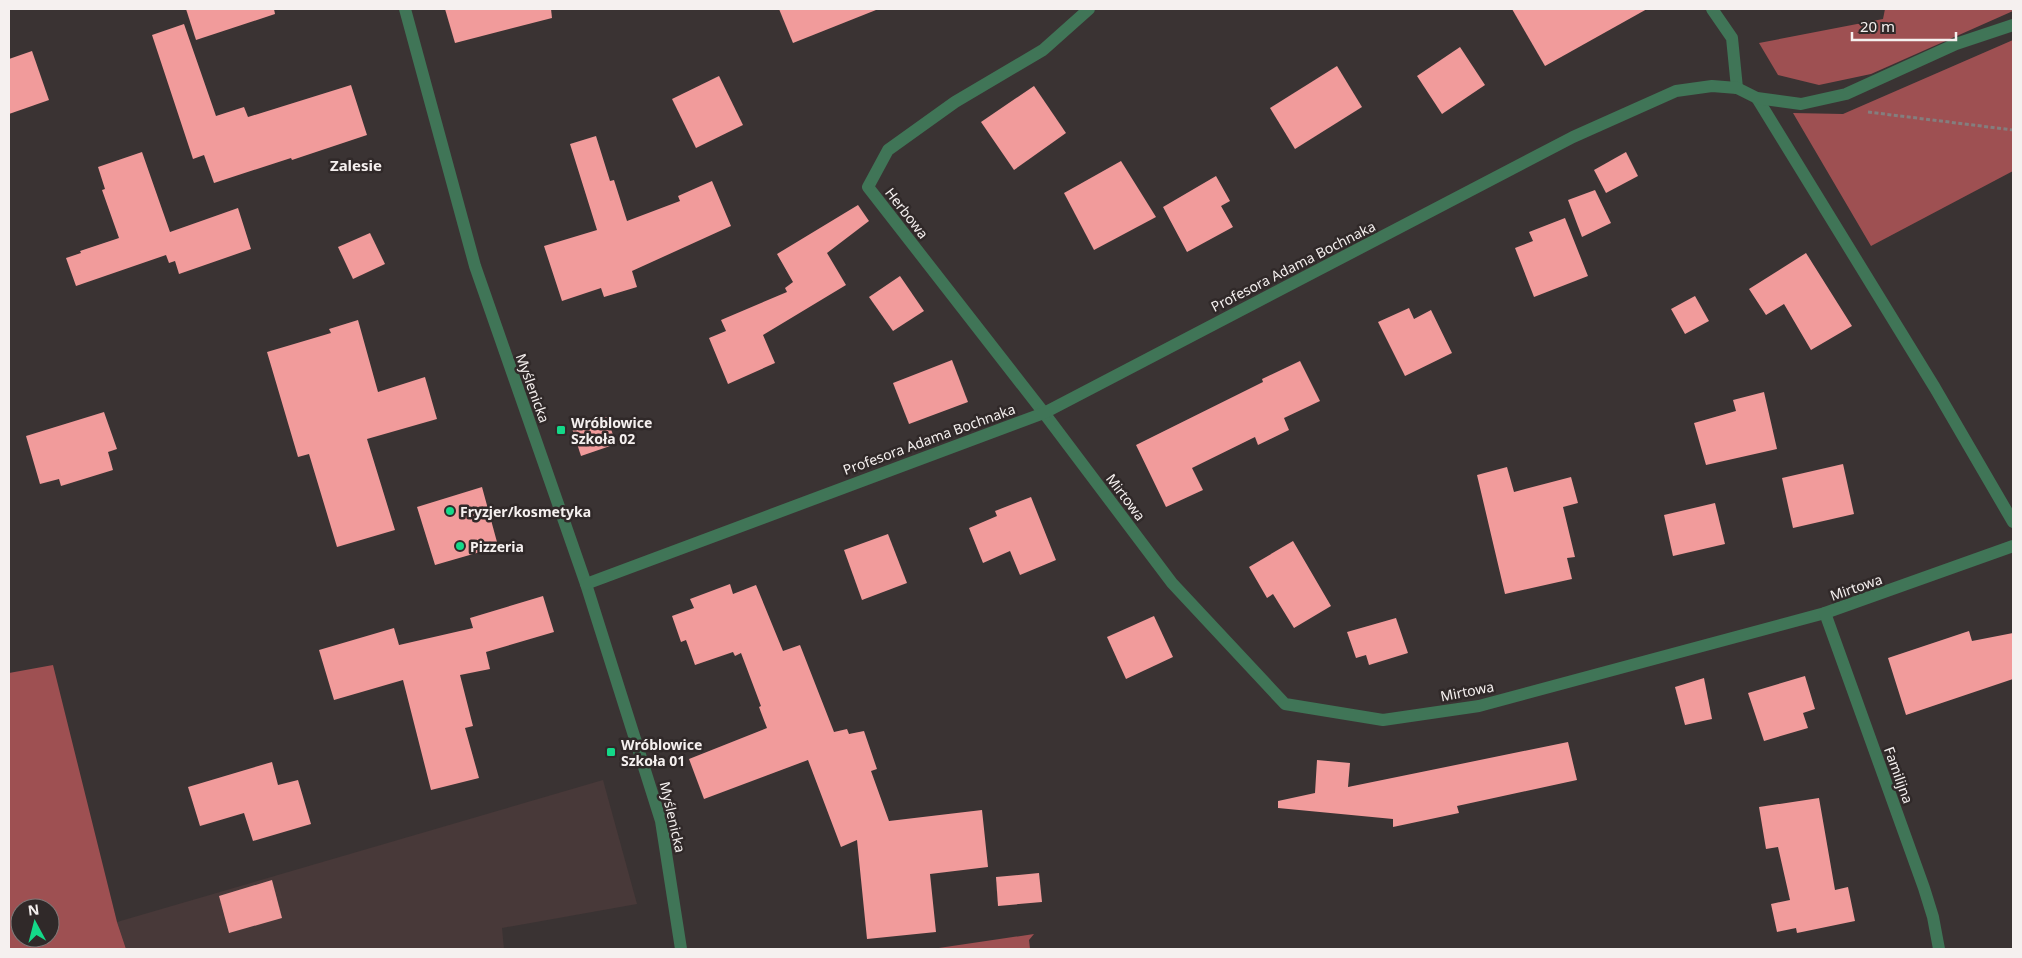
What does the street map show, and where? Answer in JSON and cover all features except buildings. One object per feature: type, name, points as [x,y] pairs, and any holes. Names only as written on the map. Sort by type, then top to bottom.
[{"type":"street","name":"Myślenicka","points":[[405,9],[474,266],[586,584],[661,821],[681,949]]},
{"type":"street","name":"Herbowa","points":[[1044,412],[868,188],[888,150],[955,102],[1043,50],[1089,9]]},
{"type":"street","points":[[1712,9],[1732,38],[1737,88]]},
{"type":"street","name":"Profesora Adama Bochnaka","points":[[586,584],[1044,412],[1565,141],[1623,113],[1676,91],[1712,86],[1737,88],[1758,98],[1801,104],[1846,94],[1956,44],[2013,25]]},
{"type":"street","points":[[1758,98],[1930,379],[2013,522]]},
{"type":"street","name":"Mirtowa","points":[[1044,412],[1172,583],[1284,704],[1383,720],[1479,706],[1825,613],[2013,546]]},
{"type":"street","name":"Familijna","points":[[1825,613],[1926,895],[1933,917],[1939,949]]},
{"type":"path","points":[[1859,111],[2013,130]]},
{"type":"shaded area","points":[[1885,9],[2013,9],[2013,11],[1871,74],[1819,85],[1778,75],[1759,43],[1883,19]]},
{"type":"shaded area","points":[[2013,40],[2013,171],[1871,246],[1793,113],[1843,114]]},
{"type":"shaded area","points":[[53,665],[117,922],[126,949],[9,949],[9,673]]},
{"type":"shaded area","points":[[603,780],[637,904],[502,928],[504,949],[126,949],[117,922]]},
{"type":"shaded area","points":[[1034,934],[1029,940],[1030,949],[932,949]]},
{"type":"place","name":"Wróblowice Szkoła 02","points":[[561,430]]},
{"type":"place","name":"Fryzjer/kosmetyka","points":[[450,511]]},
{"type":"place","name":"Pizzeria","points":[[460,546]]},
{"type":"place","name":"Wróblowice Szkoła 01","points":[[611,752]]},
{"type":"district","name":"Zalesie","points":[[356,165]]}]
